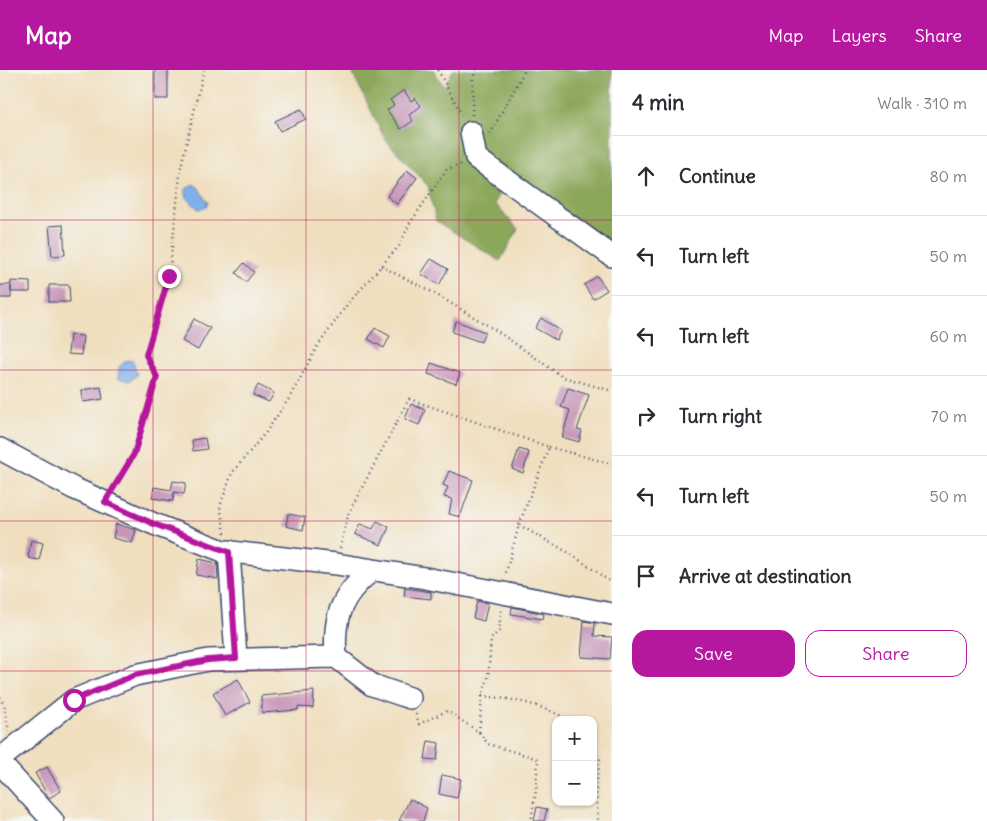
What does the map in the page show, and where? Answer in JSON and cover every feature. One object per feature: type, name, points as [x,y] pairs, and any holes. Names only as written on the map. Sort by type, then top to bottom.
[{"type":"street","points":[[471,132],[476,158],[612,256]]},
{"type":"street","points":[[0,450],[154,524],[229,552],[336,564],[425,578],[612,614]]},
{"type":"street","points":[[229,552],[236,658]]},
{"type":"street","points":[[336,657],[334,632],[340,610],[355,584],[371,571]]},
{"type":"street","points":[[53,821],[4,757],[74,700],[135,675],[208,660],[336,657],[372,685],[410,698]]},
{"type":"path","points":[[105,502],[134,454],[157,377],[146,355],[169,276],[180,166],[204,70]]},
{"type":"path","points":[[438,70],[471,132]]},
{"type":"path","points":[[471,132],[473,77],[476,70]]},
{"type":"path","points":[[229,552],[220,506],[232,473],[266,432],[290,397],[317,347],[346,306],[399,246],[410,223],[447,169],[476,158],[525,70]]},
{"type":"path","points":[[381,266],[432,292],[497,331],[563,377],[612,391]]},
{"type":"path","points":[[336,564],[349,512],[409,399],[549,447],[612,464]]},
{"type":"path","points":[[479,732],[482,696],[488,679],[491,640],[499,631],[502,593],[519,525],[549,447]]},
{"type":"path","points":[[519,525],[556,545],[612,583]]},
{"type":"path","points":[[482,696],[516,699],[551,710],[562,716]]},
{"type":"path","points":[[0,697],[5,708],[4,757]]},
{"type":"path","points":[[410,698],[420,724],[447,711],[479,732],[488,744],[538,759],[531,821]]},
{"type":"path","points":[[597,755],[600,758],[596,790],[598,821]]},
{"type":"green space","points":[[351,70],[434,70],[444,87],[453,70],[612,70],[612,244],[505,175],[495,204],[518,229],[500,261],[436,221],[428,186],[385,139]]},
{"type":"water","points":[[193,184],[198,187],[208,203],[205,208],[198,209],[187,198],[185,190]]},
{"type":"water","points":[[127,360],[133,361],[137,375],[129,381],[118,378],[119,367]]},
{"type":"building","points":[[155,70],[168,70],[168,99],[155,99]]},
{"type":"building","points":[[404,90],[411,101],[415,98],[421,106],[409,115],[413,121],[401,129],[387,110],[394,105],[390,100]]},
{"type":"building","points":[[301,109],[306,119],[280,131],[275,121]]},
{"type":"building","points":[[407,170],[417,178],[397,204],[387,196]]},
{"type":"building","points":[[63,225],[65,255],[52,256],[49,226]]},
{"type":"building","points":[[431,259],[448,269],[439,285],[421,274]]},
{"type":"building","points":[[244,263],[254,272],[246,282],[236,273]]},
{"type":"building","points":[[597,276],[607,290],[593,299],[584,285]]},
{"type":"building","points":[[11,281],[30,282],[30,292],[11,292],[11,298],[0,298],[0,285],[11,285]]},
{"type":"building","points":[[49,285],[69,285],[70,302],[49,302]]},
{"type":"building","points":[[541,318],[561,331],[556,340],[535,328]]},
{"type":"building","points":[[194,319],[210,328],[198,350],[182,341]]},
{"type":"building","points":[[456,321],[485,332],[481,342],[452,332]]},
{"type":"building","points":[[375,328],[390,336],[384,348],[368,339]]},
{"type":"building","points":[[70,335],[83,336],[81,355],[68,354]]},
{"type":"building","points":[[431,363],[460,373],[456,384],[428,374]]},
{"type":"building","points":[[258,385],[274,393],[269,402],[253,395]]},
{"type":"building","points":[[101,387],[103,399],[83,402],[82,390]]},
{"type":"building","points":[[568,388],[589,395],[577,430],[582,431],[579,442],[562,437],[570,410],[561,407]]},
{"type":"building","points":[[411,404],[425,410],[419,425],[405,419]]},
{"type":"building","points":[[205,438],[207,449],[193,451],[192,440]]},
{"type":"building","points":[[519,449],[529,452],[523,473],[512,469]]},
{"type":"building","points":[[449,471],[473,480],[460,517],[449,514],[452,499],[444,497],[448,487],[443,485]]},
{"type":"building","points":[[173,481],[186,483],[184,494],[174,492],[173,501],[152,498],[154,487],[171,490]]},
{"type":"building","points":[[288,514],[305,517],[303,530],[286,526]]},
{"type":"building","points":[[377,521],[389,527],[381,545],[355,534],[360,524],[373,529]]},
{"type":"building","points":[[116,524],[136,530],[132,543],[113,538]]},
{"type":"building","points":[[31,540],[43,543],[39,560],[28,558]]},
{"type":"building","points":[[199,559],[217,563],[218,579],[196,575]]},
{"type":"building","points":[[405,588],[431,592],[431,599],[404,596]]},
{"type":"building","points":[[477,601],[488,603],[484,621],[473,618]]},
{"type":"building","points":[[512,607],[544,614],[543,619],[511,614]]},
{"type":"building","points":[[584,621],[595,623],[594,636],[612,637],[610,659],[581,657]]},
{"type":"building","points":[[238,679],[250,702],[225,716],[213,693]]},
{"type":"building","points":[[314,691],[313,708],[298,707],[298,710],[262,713],[261,696]]},
{"type":"building","points":[[428,741],[439,743],[437,760],[425,759]]},
{"type":"building","points":[[47,767],[61,791],[49,798],[35,773]]},
{"type":"building","points":[[442,775],[461,779],[457,798],[439,794]]},
{"type":"building","points":[[410,799],[427,808],[423,821],[399,821]]},
{"type":"building","points":[[537,807],[547,809],[544,821],[534,821]]},
{"type":"route","points":[[74,700],[135,675],[208,660],[236,658],[229,552],[154,524],[105,502],[134,454],[157,377],[146,355],[169,276]]}]
